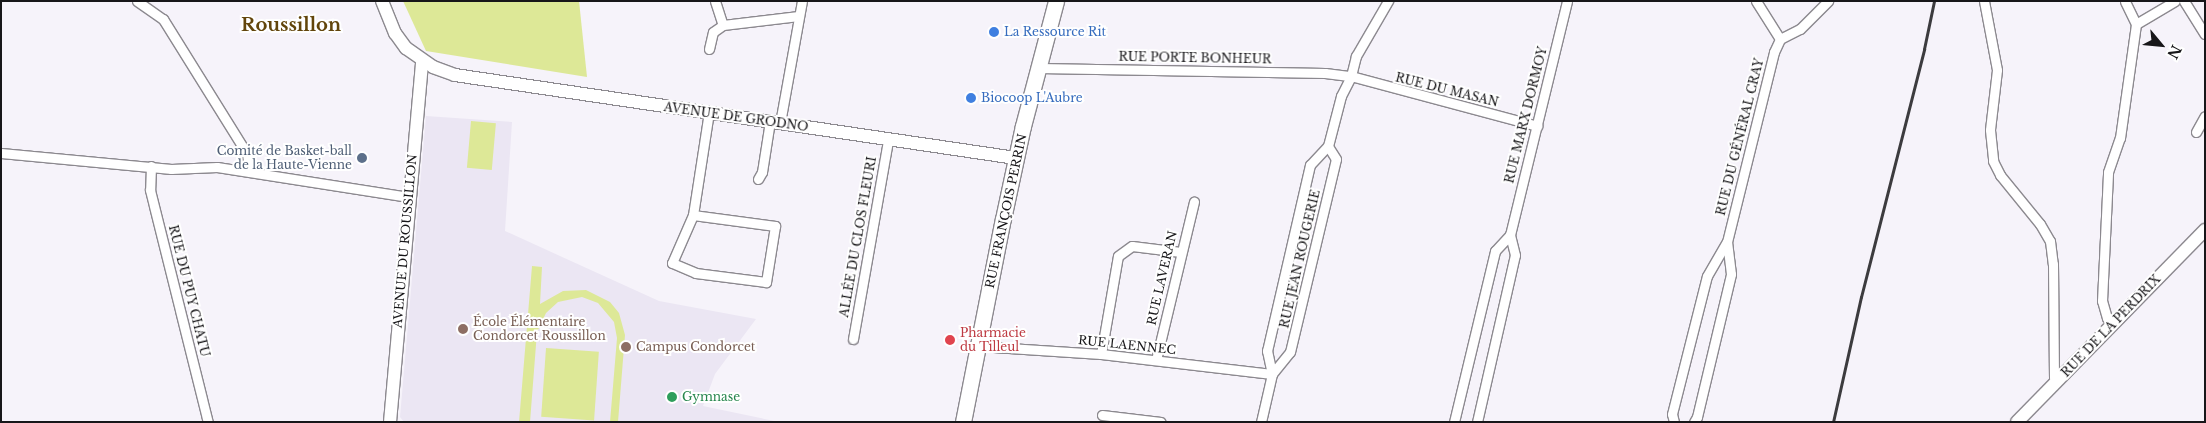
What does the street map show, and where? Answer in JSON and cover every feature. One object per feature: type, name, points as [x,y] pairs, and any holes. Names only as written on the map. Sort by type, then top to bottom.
[{"type":"main road","name":"RUE FRANÇOIS PERRIN","points":[[964,422],[1016,158],[1056,1]]},
{"type":"street","points":[[137,1],[163,19],[248,154],[250,172]]},
{"type":"street","points":[[382,1],[400,40],[422,61]]},
{"type":"street","points":[[715,1],[723,25]]},
{"type":"street","points":[[758,179],[762,172],[775,122],[802,1]]},
{"type":"street","name":"RUE JEAN ROUGERIE","points":[[1262,422],[1272,374],[1267,351],[1310,165],[1328,146],[1340,96],[1351,76],[1356,56],[1388,1]]},
{"type":"street","name":"RUE MARX DORMOY","points":[[1454,422],[1495,251],[1510,234],[1567,1]]},
{"type":"street","points":[[1756,1],[1780,39],[1800,29],[1828,1]]},
{"type":"street","points":[[1984,1],[1997,70],[1990,130],[1993,161],[2000,175],[2040,224],[2050,241],[2053,264],[2054,377],[2057,381]]},
{"type":"street","points":[[2112,323],[2107,318],[2102,301],[2108,172],[2120,138],[2136,24],[2125,1]]},
{"type":"street","points":[[2136,24],[2175,1]]},
{"type":"street","points":[[2184,1],[2205,34]]},
{"type":"street","points":[[709,49],[713,32],[723,25],[798,16]]},
{"type":"street","name":"RUE DU GÉNÉRAL CRAY","points":[[1674,422],[1672,414],[1706,276],[1727,242],[1774,52],[1780,39]]},
{"type":"street","name":"AVENUE DE GRODNO","points":[[422,61],[455,75],[1016,158]]},
{"type":"street","name":"AVENUE DU ROUSSILLON","points":[[390,422],[422,61]]},
{"type":"street","name":"RUE PORTE BONHEUR","points":[[1039,68],[1325,73],[1351,76]]},
{"type":"street","name":"RUE DU MASAN","points":[[1351,76],[1537,126]]},
{"type":"street","points":[[693,215],[775,226],[766,282],[696,273],[672,263],[693,215],[709,112]]},
{"type":"street","points":[[2196,132],[2205,116]]},
{"type":"street","name":"ALLÉE DU CLOS FLEURI","points":[[853,339],[888,140]]},
{"type":"street","name":"RUE JEAN ROUGERIE","points":[[1272,374],[1290,352],[1336,159],[1328,146]]},
{"type":"street","points":[[1,153],[171,169],[217,166],[409,197]]},
{"type":"street","name":"RUE DU PUY CHATU","points":[[151,166],[150,184],[208,422]]},
{"type":"street","name":"RUE LAVERAN","points":[[1156,360],[1194,202]]},
{"type":"street","name":"RUE DE LA PERDRIX","points":[[2017,422],[2205,230]]},
{"type":"street","name":"RUE MARX DORMOY","points":[[1477,422],[1515,255],[1510,234]]},
{"type":"street","name":"RUE DU GÉNÉRAL CRAY","points":[[1694,422],[1697,417],[1731,274],[1727,242]]},
{"type":"street","points":[[1101,354],[1118,256],[1132,246],[1181,252]]},
{"type":"street","name":"RUE LAENNEC","points":[[978,346],[1101,354],[1272,374]]},
{"type":"street","points":[[1102,416],[1161,422]]},
{"type":"shaded area","points":[[426,116],[512,122],[505,231],[659,301],[756,319],[715,374],[703,406],[779,422],[404,422],[400,417]]},
{"type":"green space","points":[[403,1],[579,1],[587,77],[426,51]]},
{"type":"green space","points":[[471,121],[496,123],[492,170],[467,168]]},
{"type":"green space","points":[[532,266],[542,267],[540,304],[563,291],[586,290],[610,302],[619,313],[625,335],[618,422],[610,422],[617,338],[614,322],[598,303],[582,297],[558,302],[546,313],[537,332],[530,422],[519,422]]},
{"type":"green space","points":[[546,348],[599,352],[594,421],[541,417]]},
{"type":"railway","points":[[1833,422],[1861,297],[1924,49],[1934,1]]},
{"type":"place","name":"La Ressource Rit","points":[[994,32]]},
{"type":"place","name":"Biocoop L'Aubre","points":[[971,98]]},
{"type":"place","name":"Comité de Basket-ball de la Haute-Vienne","points":[[362,158]]},
{"type":"place","name":"École Élémentaire Condorcet Roussillon","points":[[463,329]]},
{"type":"place","name":"Pharmacie du Tilleul","points":[[950,340]]},
{"type":"place","name":"Campus Condorcet","points":[[626,347]]},
{"type":"place","name":"Gymnase","points":[[672,397]]},
{"type":"district","name":"Roussillon","points":[[291,25]]}]
